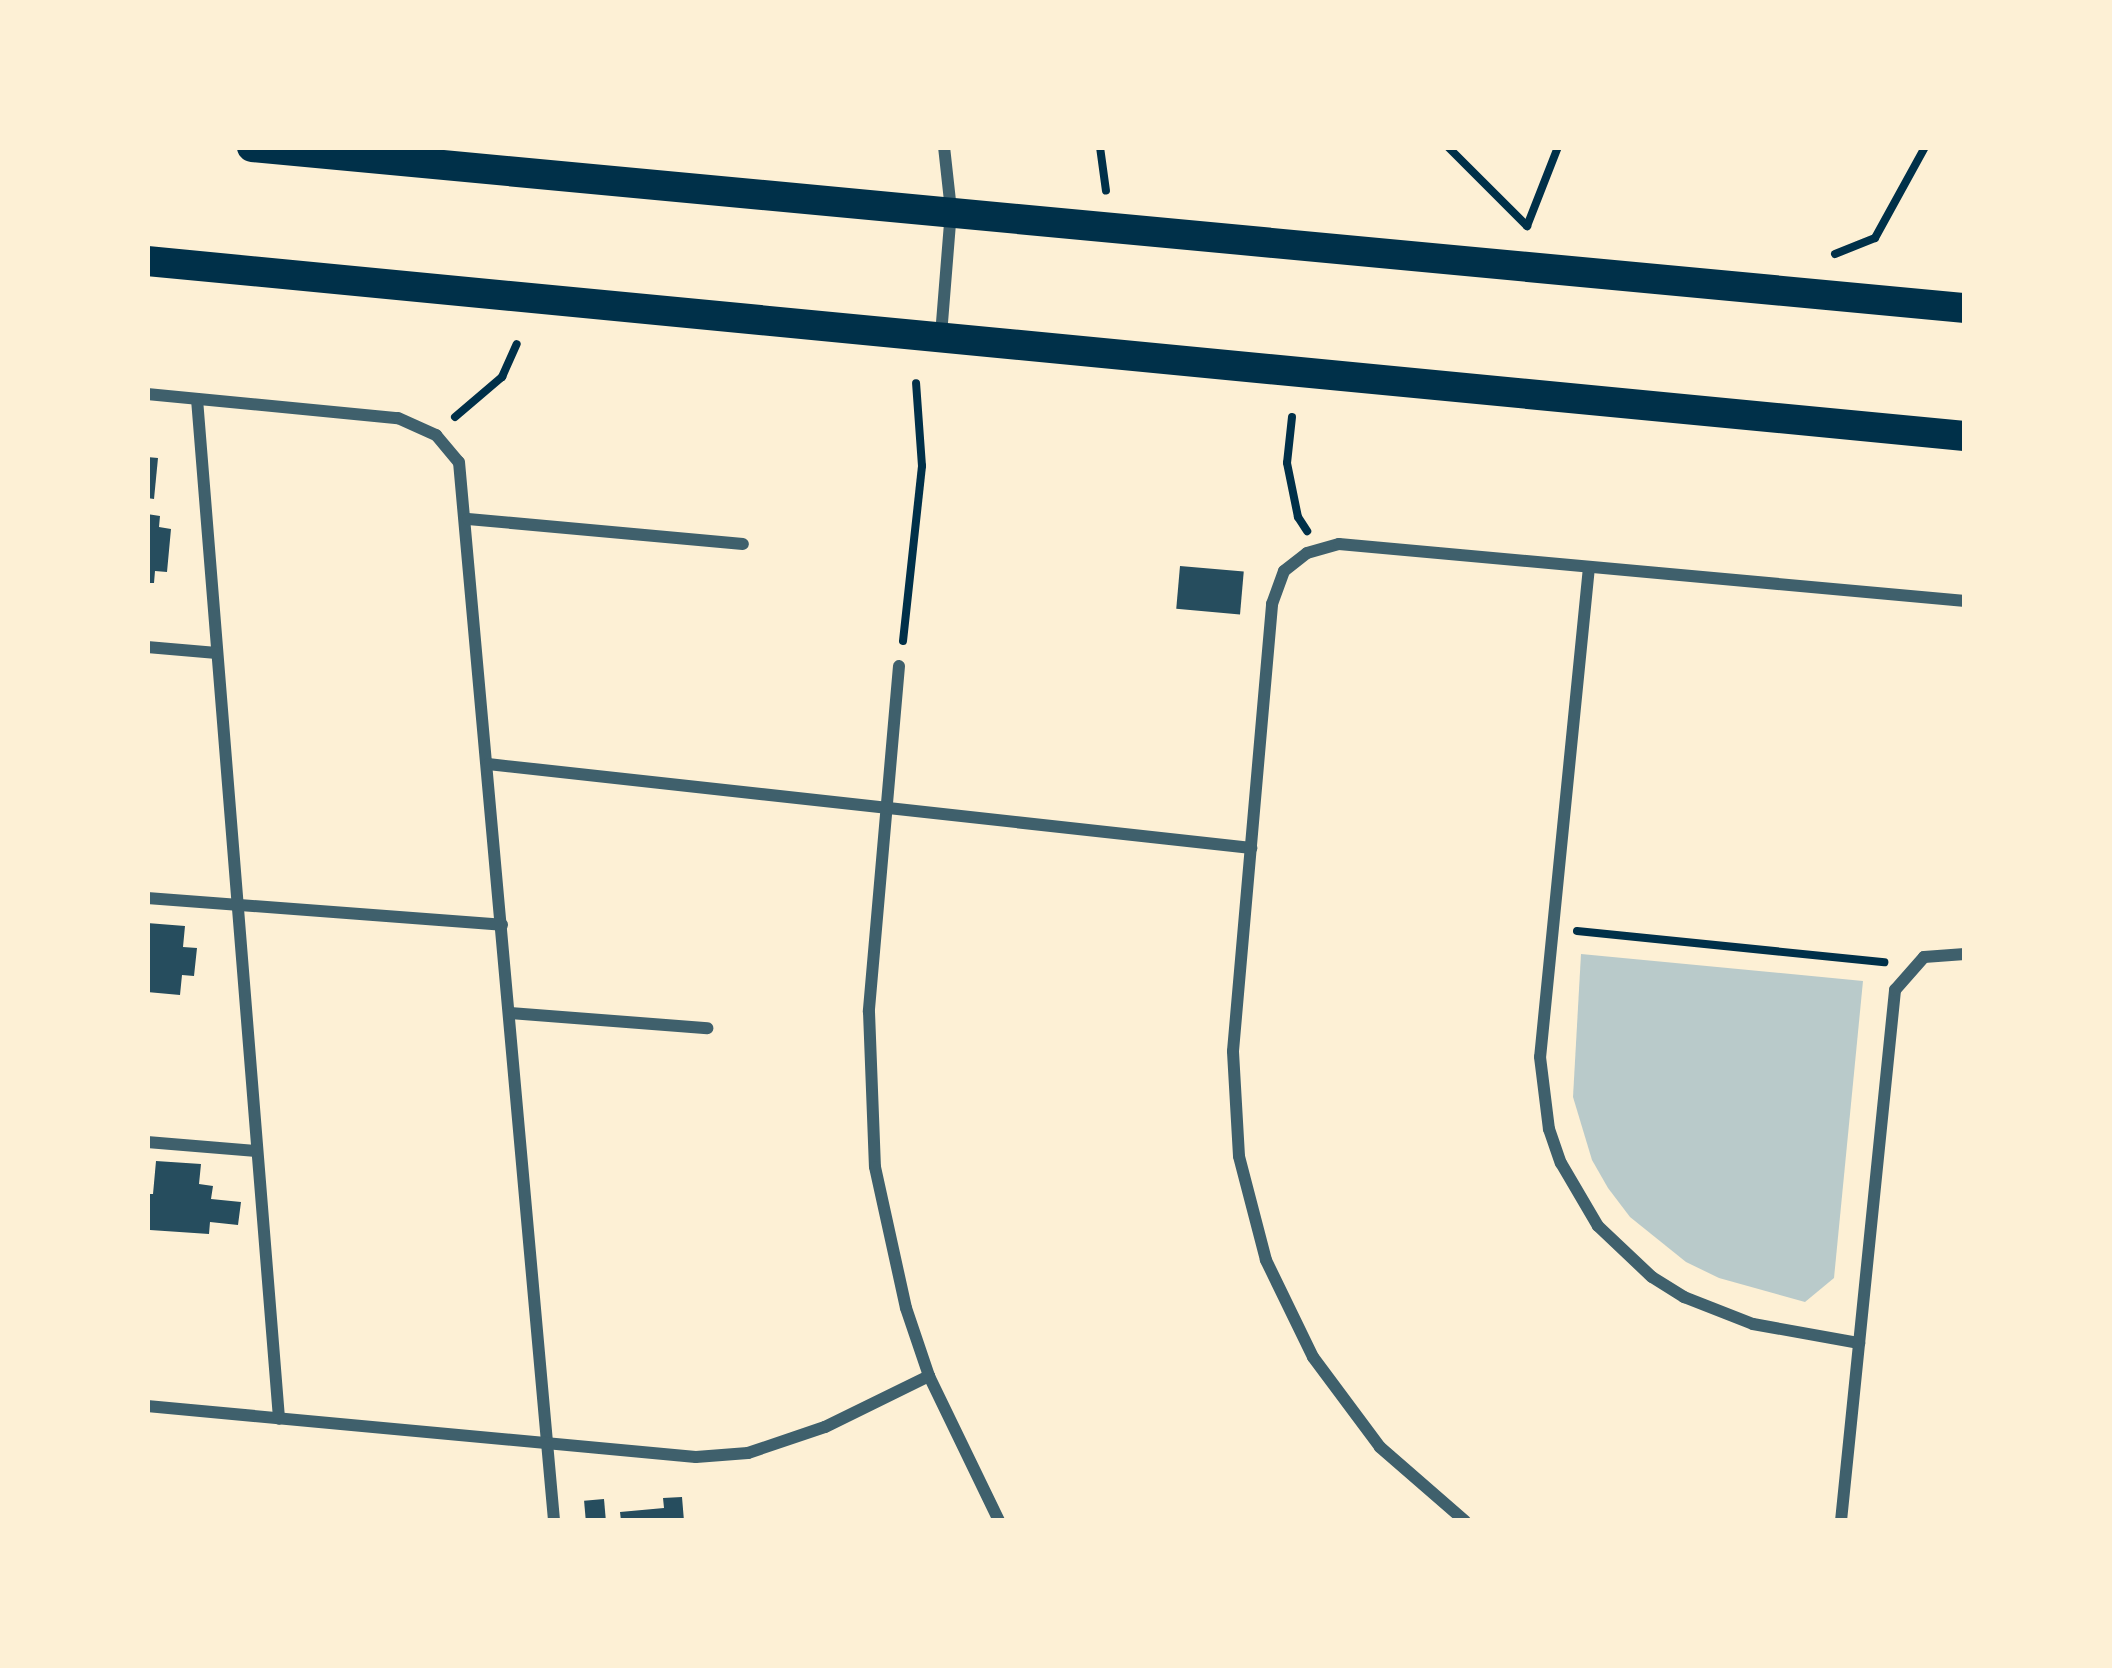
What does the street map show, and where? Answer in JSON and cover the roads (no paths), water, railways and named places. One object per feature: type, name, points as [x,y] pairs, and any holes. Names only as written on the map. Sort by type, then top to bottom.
[{"type":"main road","points":[[252,147],[1965,308]]},
{"type":"main road","points":[[147,261],[1965,436]]},
{"type":"street","points":[[941,334],[951,210],[944,147]]},
{"type":"street","points":[[147,394],[398,418],[436,435],[459,462],[468,519],[554,1521]]},
{"type":"street","points":[[197,399],[279,1419]]},
{"type":"street","points":[[468,519],[743,544]]},
{"type":"street","points":[[1465,1521],[1380,1447],[1344,1404],[1296,1325],[1266,1260],[1250,1208],[1234,1103],[1272,604],[1284,571],[1318,548],[1339,544],[1965,602]]},
{"type":"street","points":[[1589,567],[1540,1057],[1542,1093],[1561,1163],[1598,1226],[1623,1254],[1684,1297],[1753,1324],[1859,1342]]},
{"type":"street","points":[[147,647],[217,653]]},
{"type":"street","points":[[899,666],[869,1012],[870,1110],[888,1238],[929,1376],[999,1521]]},
{"type":"street","points":[[488,764],[1251,848]]},
{"type":"street","points":[[147,898],[502,925]]},
{"type":"street","points":[[1841,1521],[1892,1004],[1911,965],[1939,953],[1965,954]]},
{"type":"street","points":[[509,1013],[706,1028]]},
{"type":"street","points":[[147,1142],[257,1151]]},
{"type":"street","points":[[147,1406],[696,1457],[748,1453],[825,1427],[929,1376]]}]
